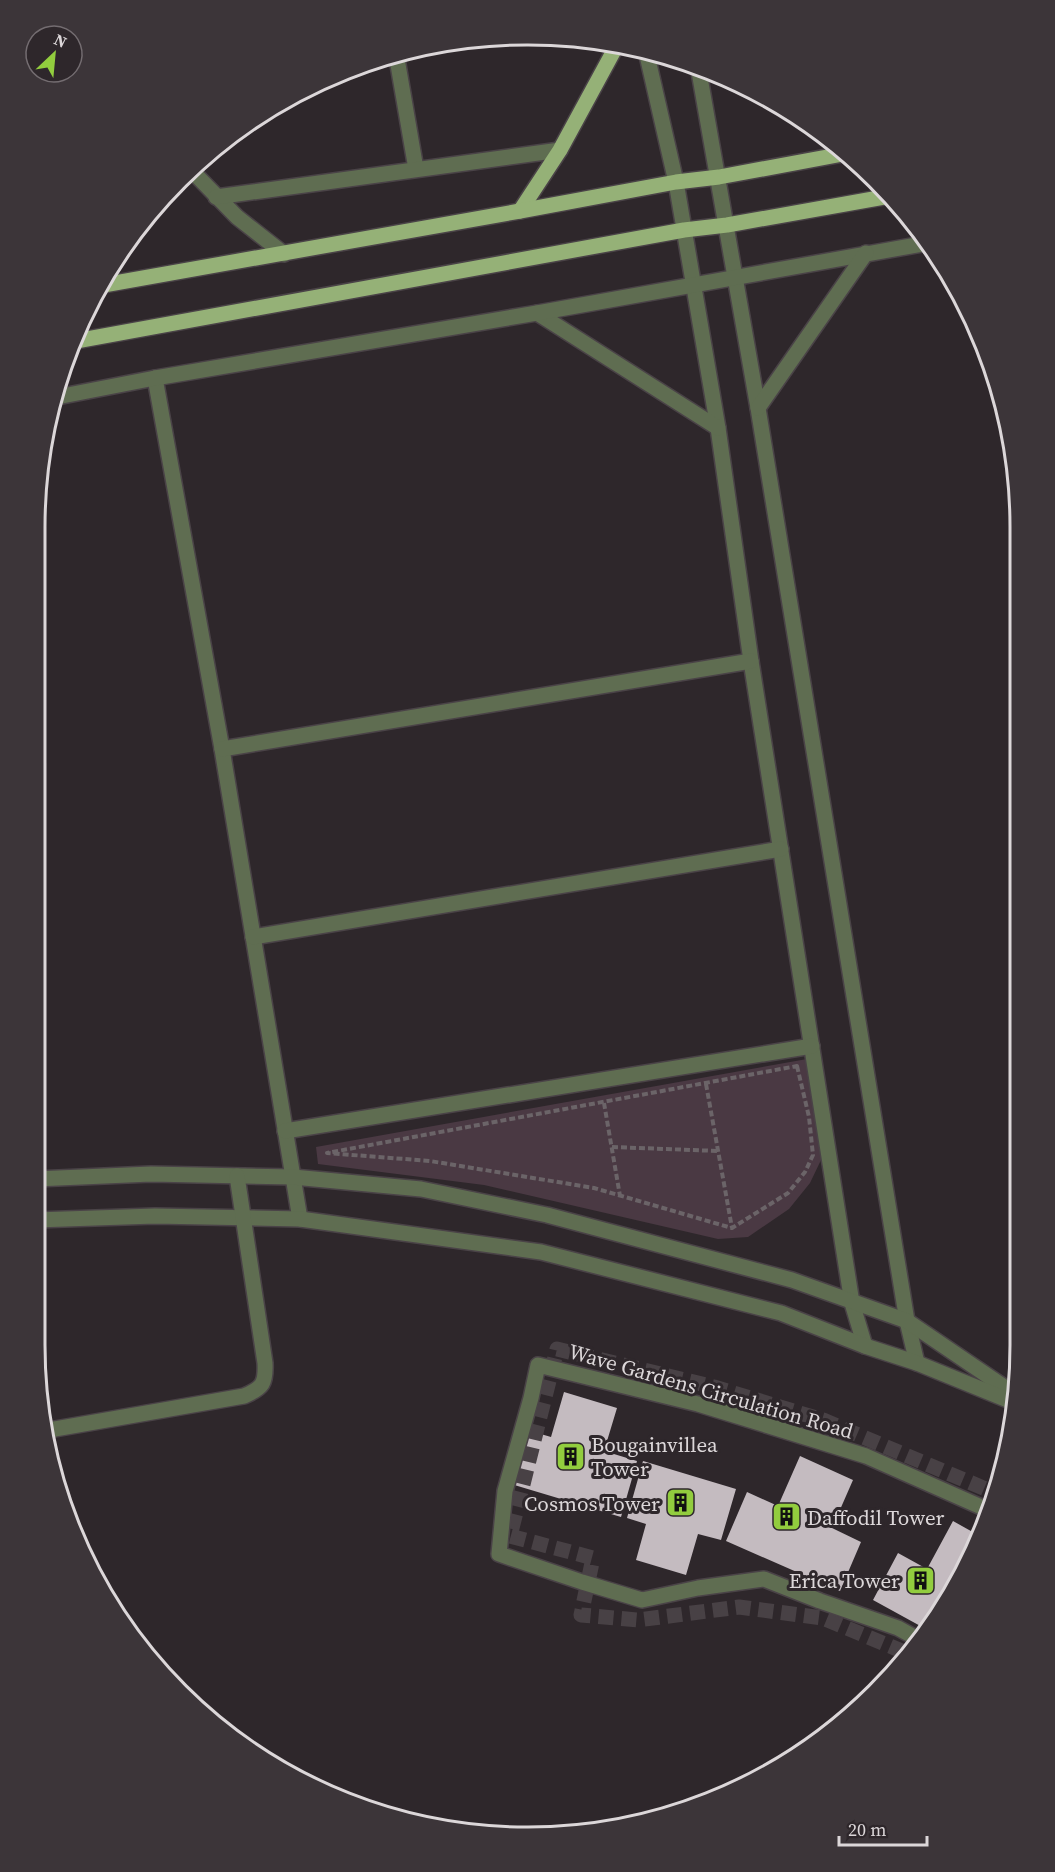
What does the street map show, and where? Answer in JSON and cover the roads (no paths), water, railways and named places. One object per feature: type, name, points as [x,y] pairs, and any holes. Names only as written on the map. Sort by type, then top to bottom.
[{"type":"main road","points":[[520,212],[560,150],[613,53]]},
{"type":"main road","points":[[111,284],[834,156]]},
{"type":"main road","points":[[84,340],[684,230],[727,225],[880,198]]},
{"type":"street","points":[[648,60],[676,182],[718,428],[751,662],[852,1303],[865,1346]]},
{"type":"street","points":[[398,63],[416,170]]},
{"type":"street","points":[[700,78],[758,408],[907,1321],[917,1363]]},
{"type":"street","points":[[216,197],[560,150]]},
{"type":"street","points":[[197,176],[237,218],[284,254]]},
{"type":"street","points":[[63,396],[918,245]]},
{"type":"street","points":[[758,408],[866,253]]},
{"type":"street","points":[[537,313],[718,428]]},
{"type":"street","points":[[155,378],[222,749],[300,1219]]},
{"type":"street","points":[[222,749],[751,662]]},
{"type":"street","points":[[253,938],[781,849]]},
{"type":"street","points":[[285,1131],[812,1046]]},
{"type":"street","points":[[45,1179],[151,1174],[293,1177],[421,1189],[547,1215],[792,1280],[907,1321],[1008,1389]]},
{"type":"street","points":[[52,1429],[244,1396],[259,1390],[266,1377],[265,1363],[237,1176]]},
{"type":"street","points":[[45,1220],[155,1216],[300,1219],[541,1252],[781,1313],[865,1346],[917,1363],[1007,1400]]},
{"type":"street","name":"Wave Gardens Circulation Road","points":[[912,1636],[898,1628],[764,1579],[698,1588],[642,1600],[498,1554],[505,1491],[538,1365],[698,1404],[866,1456],[981,1507]]},
{"type":"tunnel","points":[[900,1650],[823,1618],[739,1607],[638,1620],[581,1615],[593,1558],[510,1536],[557,1349],[714,1387],[823,1420],[987,1490]]},
{"type":"place","name":"Bougainvillea Tower","points":[[570,1456]]},
{"type":"place","name":"Cosmos Tower","points":[[681,1503]]},
{"type":"place","name":"Daffodil Tower","points":[[786,1517]]},
{"type":"place","name":"Erica Tower","points":[[921,1580]]}]
